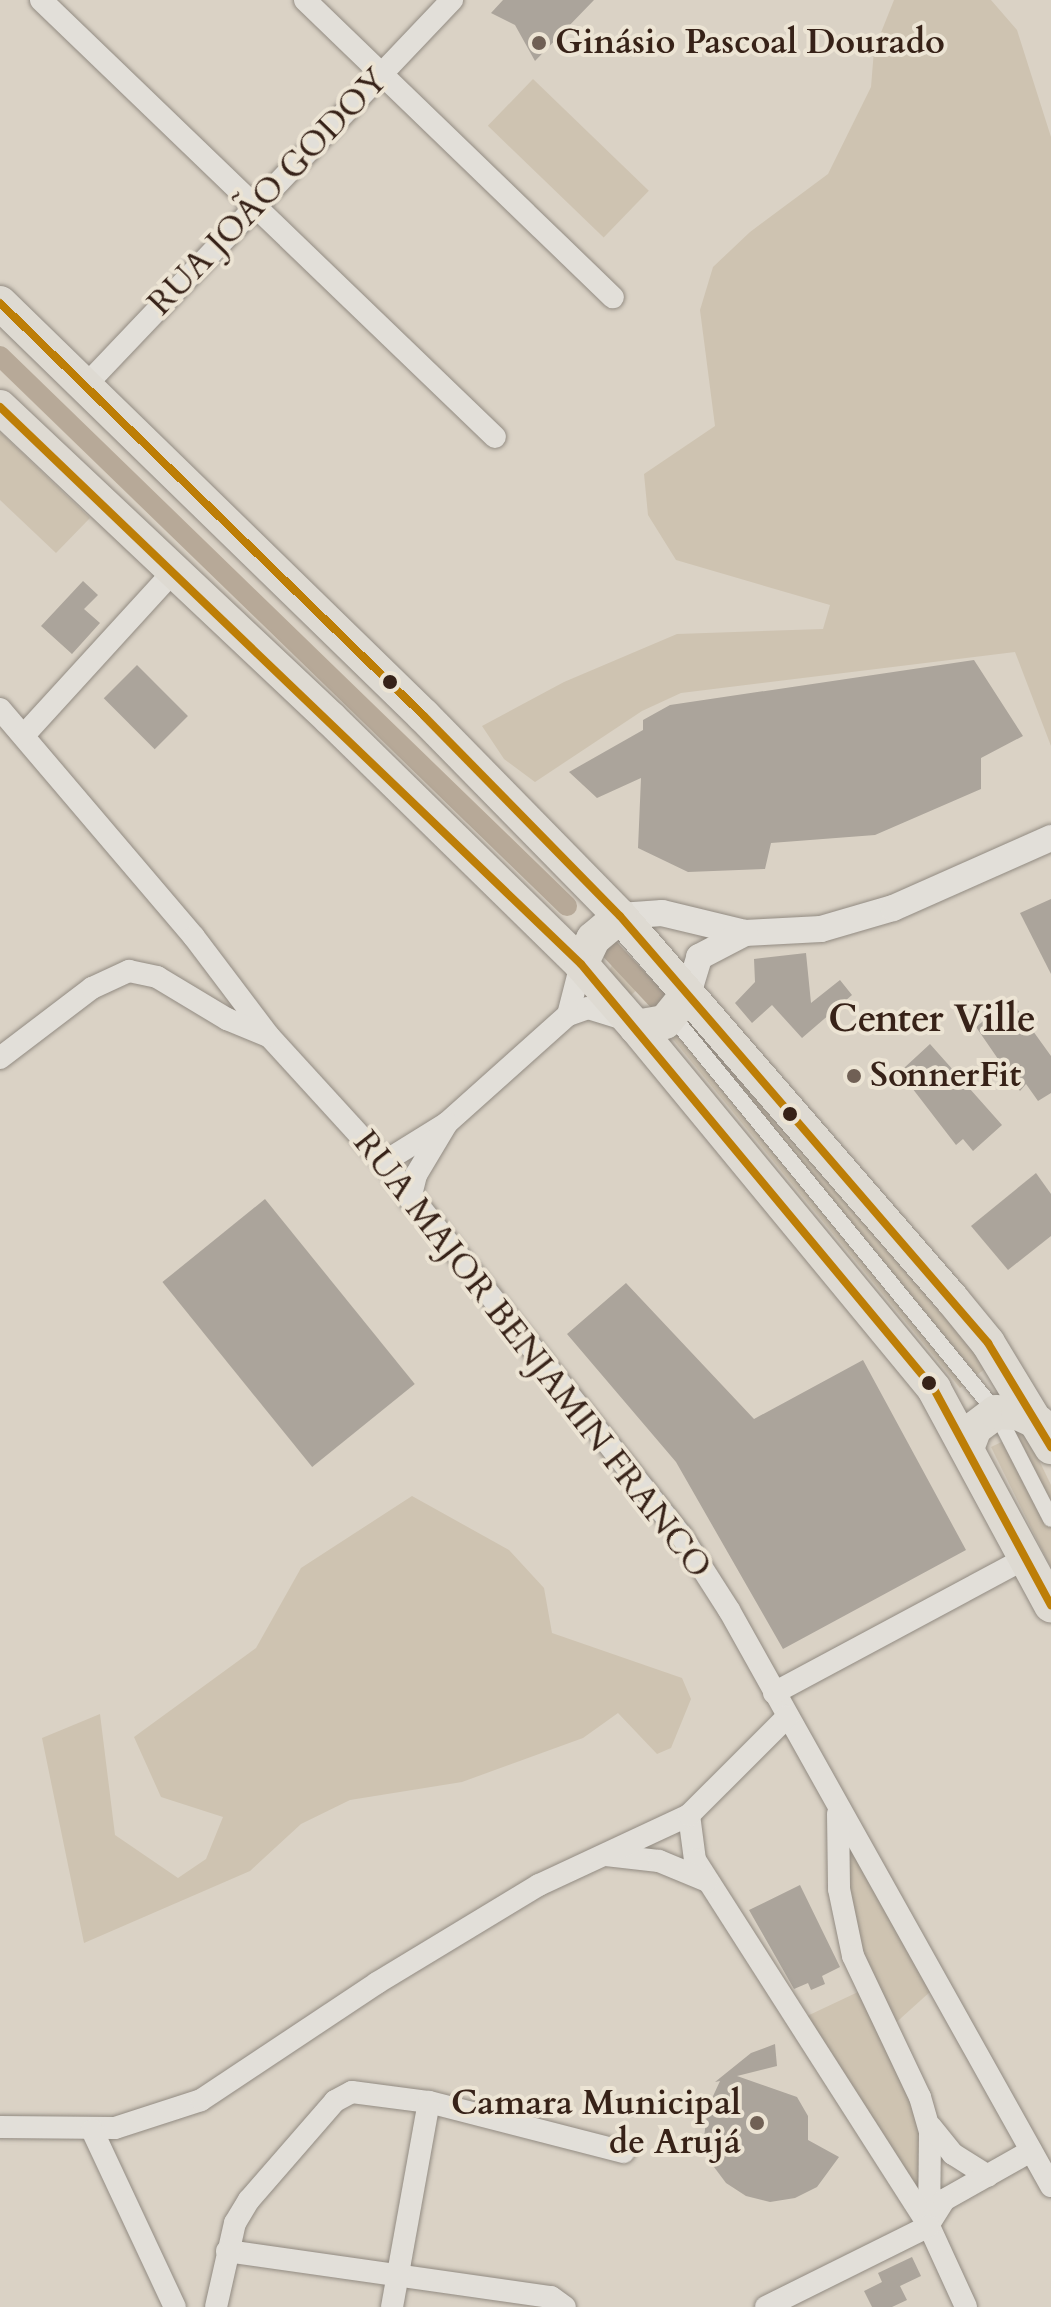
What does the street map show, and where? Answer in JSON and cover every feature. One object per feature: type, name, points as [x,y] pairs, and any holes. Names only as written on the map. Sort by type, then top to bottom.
[{"type":"main road","points":[[0,303],[620,916],[680,1005],[961,1310],[1045,1435]]},
{"type":"main road","points":[[0,407],[175,570],[581,964],[899,1343],[968,1446],[1051,1605]]},
{"type":"main road","points":[[581,964],[593,939],[620,916]]},
{"type":"main road","points":[[636,1027],[657,1026],[680,1005]]},
{"type":"main road","points":[[968,1446],[975,1428],[996,1412],[1018,1413],[1045,1435]]},
{"type":"street","points":[[41,0],[495,437]]},
{"type":"street","points":[[305,0],[613,297]]},
{"type":"street","name":"RUA JOÃO GODOY","points":[[85,386],[452,0]]},
{"type":"street","points":[[25,734],[175,570]]},
{"type":"street","name":"RUA MAJOR BENJAMIN FRANCO","points":[[0,709],[25,734],[269,1036],[384,1162],[410,1199],[681,1535],[774,1693],[1051,2186]]},
{"type":"street","points":[[620,916],[662,913],[745,933],[821,929],[893,908],[1051,838]]},
{"type":"street","points":[[745,933],[699,957],[680,1005],[996,1412],[1051,1519]]},
{"type":"street","points":[[568,1015],[581,964]]},
{"type":"street","points":[[5,1044],[92,988],[129,971],[157,977],[227,1019],[269,1036]]},
{"type":"street","points":[[384,1162],[447,1123],[568,1015],[600,1010],[636,1027]]},
{"type":"street","points":[[410,1199],[416,1175],[447,1123]]},
{"type":"street","points":[[774,1693],[1026,1558]]},
{"type":"street","points":[[0,2127],[92,2130],[149,2121],[201,2100],[377,1983],[539,1885],[689,1815],[787,1717]]},
{"type":"street","points":[[838,1809],[839,1889],[853,1956],[926,2119],[953,2154],[988,2176]]},
{"type":"street","points":[[689,1815],[695,1860],[929,2226],[966,2307]]},
{"type":"street","points":[[601,1855],[659,1861],[710,1883]]},
{"type":"street","points":[[216,2307],[235,2223],[249,2200],[343,2096],[367,2091],[429,2102],[624,2152]]},
{"type":"street","points":[[392,2307],[429,2102]]},
{"type":"street","points":[[926,2119],[934,2162],[929,2226]]},
{"type":"street","points":[[92,2130],[175,2307]]},
{"type":"street","points":[[766,2307],[929,2226],[944,2200],[1031,2151]]},
{"type":"street","points":[[227,2251],[551,2297],[565,2307]]},
{"type":"shaded area","points":[[894,0],[991,0],[1017,30],[1051,137],[1051,746],[1015,652],[681,693],[642,711],[535,782],[504,759],[482,726],[564,682],[677,634],[823,629],[830,605],[676,560],[648,515],[644,474],[715,426],[700,310],[713,267],[750,232],[828,174],[871,87],[874,50]]},
{"type":"shaded area","points":[[533,79],[649,191],[604,238],[488,126]]},
{"type":"shaded area","points":[[0,432],[90,518],[56,553],[0,500]]},
{"type":"shaded area","points":[[626,959],[645,982],[628,998],[607,975],[613,963]]},
{"type":"shaded area","points":[[699,1016],[990,1365],[960,1388],[672,1038],[682,1021]]},
{"type":"shaded area","points":[[1025,1431],[1051,1485],[1051,1568],[991,1447]]},
{"type":"shaded area","points":[[412,1496],[509,1550],[544,1588],[552,1633],[682,1678],[691,1699],[671,1748],[657,1754],[618,1713],[583,1738],[462,1782],[350,1800],[301,1824],[250,1871],[84,1943],[42,1738],[100,1714],[115,1835],[178,1878],[206,1859],[223,1817],[161,1797],[134,1737],[256,1648],[301,1568]]},
{"type":"shaded area","points":[[846,1840],[931,1991],[890,2028],[854,1948]]},
{"type":"shaded area","points":[[858,1992],[914,2102],[924,2136],[923,2206],[805,2017]]},
{"type":"building","name":"Ginásio Pascoal Dourado","points":[[503,0],[594,0],[535,61],[515,25],[491,13]]},
{"type":"building","points":[[83,581],[98,595],[84,609],[100,623],[72,654],[41,626]]},
{"type":"building","points":[[974,660],[1023,736],[981,758],[981,789],[875,835],[771,843],[765,869],[688,872],[638,848],[641,778],[597,798],[569,772],[643,730],[643,720],[670,705]]},
{"type":"building","points":[[137,665],[188,716],[155,749],[104,698]]},
{"type":"building","points":[[1051,899],[1051,974],[1020,913]]},
{"type":"building","points":[[806,953],[811,1003],[840,980],[852,995],[802,1038],[772,1005],[752,1023],[735,1003],[755,982],[754,959]]},
{"type":"building","points":[[1010,999],[1051,1056],[1051,1093],[1038,1101],[1026,1084],[1020,1091],[976,1027]]},
{"type":"building","points":[[930,1044],[1002,1125],[973,1151],[963,1139],[956,1145],[909,1084],[913,1080],[904,1068]]},
{"type":"building","points":[[1036,1173],[1051,1194],[1051,1236],[1008,1270],[971,1226]]},
{"type":"building","points":[[265,1199],[415,1384],[312,1467],[162,1282]]},
{"type":"building","points":[[626,1283],[754,1419],[863,1360],[966,1550],[783,1649],[676,1462],[567,1334]]},
{"type":"building","points":[[800,1885],[840,1967],[822,1976],[825,1984],[811,1990],[808,1983],[794,1989],[749,1910]]},
{"type":"building","name":"Camara Municipal de Arujá","points":[[775,2044],[777,2066],[737,2076],[797,2097],[808,2116],[808,2140],[839,2157],[817,2187],[795,2198],[770,2202],[746,2196],[726,2183],[711,2163],[704,2137],[708,2107],[720,2081],[715,2082],[751,2053]]},
{"type":"building","points":[[912,2257],[921,2276],[900,2286],[907,2300],[892,2307],[872,2307],[864,2291],[882,2282],[878,2273]]},
{"type":"waterway","points":[[0,356],[567,906]]},
{"type":"waterway","points":[[604,943],[666,1009]]},
{"type":"transit line","points":[[0,303],[424,716],[620,916],[988,1343],[1051,1447]]},
{"type":"transit line","points":[[0,407],[581,964],[934,1389],[1051,1605]]},
{"type":"place","name":"Ginásio Pascoal Dourado","points":[[539,43]]},
{"type":"place","name":"SonnerFit","points":[[854,1076]]},
{"type":"place","name":"Camara Municipal de Arujá","points":[[757,2123]]},
{"type":"district","name":"Center Ville","points":[[932,1020]]}]
